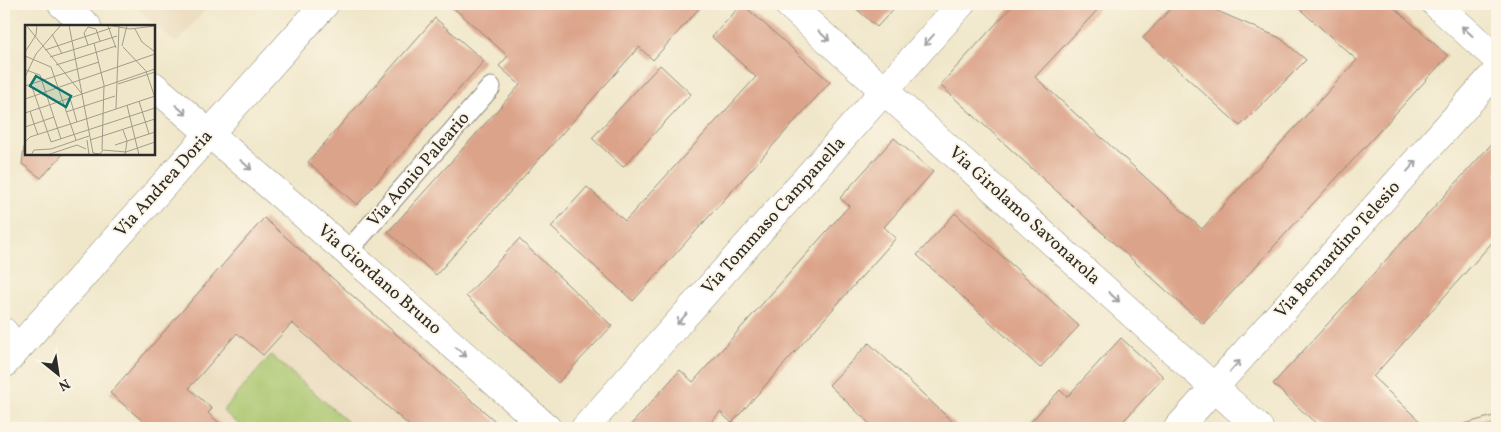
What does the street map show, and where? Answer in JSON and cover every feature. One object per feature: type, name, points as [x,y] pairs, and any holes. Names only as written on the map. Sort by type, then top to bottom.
[{"type":"street","points":[[62,4],[86,25]]},
{"type":"street","name":"Via Andrea Doria","points":[[8,349],[209,133],[325,4]]},
{"type":"street","name":"Via Girolamo Savonarola","points":[[788,4],[1259,428]]},
{"type":"street","name":"Via Tommaso Campanella","points":[[585,428],[962,4]]},
{"type":"street","points":[[1436,4],[1497,58]]},
{"type":"street","name":"Via Bernardino Telesio","points":[[1178,428],[1497,71]]},
{"type":"street","name":"Via Giordano Bruno","points":[[155,87],[547,428]]},
{"type":"lane","name":"Via Aonio Paleario","points":[[347,252],[491,88]]},
{"type":"shaded area","points":[[132,4],[211,4],[176,43]]},
{"type":"shaded area","points":[[264,218],[502,428],[150,428],[110,393]]},
{"type":"green space","points":[[271,355],[355,428],[243,428],[223,411]]},
{"type":"building","points":[[449,4],[703,4],[653,60],[639,47],[436,275],[388,232],[520,85],[499,66],[508,56]]},
{"type":"building","points":[[742,4],[830,82],[633,301],[551,227],[587,187],[625,221],[756,77],[712,37]]},
{"type":"building","points":[[851,4],[898,4],[877,27]]},
{"type":"building","points":[[1014,4],[1103,4],[1035,77],[1202,229],[1357,60],[1294,4],[1390,4],[1448,56],[1203,324],[940,85]]},
{"type":"building","points":[[1175,4],[1201,4],[1280,38],[1306,60],[1240,126],[1143,38]]},
{"type":"building","points":[[435,18],[484,61],[357,205],[308,162]]},
{"type":"building","points":[[660,65],[691,94],[623,167],[592,138]]},
{"type":"building","points":[[894,138],[933,172],[884,227],[896,238],[732,423],[720,412],[706,428],[628,428],[680,370],[693,382],[849,206],[840,198]]},
{"type":"building","points":[[1497,138],[1497,237],[1373,377],[1427,428],[1321,428],[1273,384]]},
{"type":"building","points":[[25,141],[25,155],[62,155],[41,178],[22,164]]},
{"type":"building","points":[[955,213],[1079,326],[1040,368],[917,255]]},
{"type":"building","points":[[264,218],[503,428],[412,428],[292,323],[263,355],[237,333],[189,388],[212,409],[208,413],[225,428],[151,428],[110,393]]},
{"type":"building","points":[[519,239],[612,326],[558,383],[466,296]]},
{"type":"building","points":[[1121,338],[1164,377],[1117,428],[1025,428],[1060,390],[1067,397]]},
{"type":"building","points":[[869,343],[959,428],[874,428],[829,385]]},
{"type":"building","points":[[1497,415],[1497,428],[1449,428]]}]
